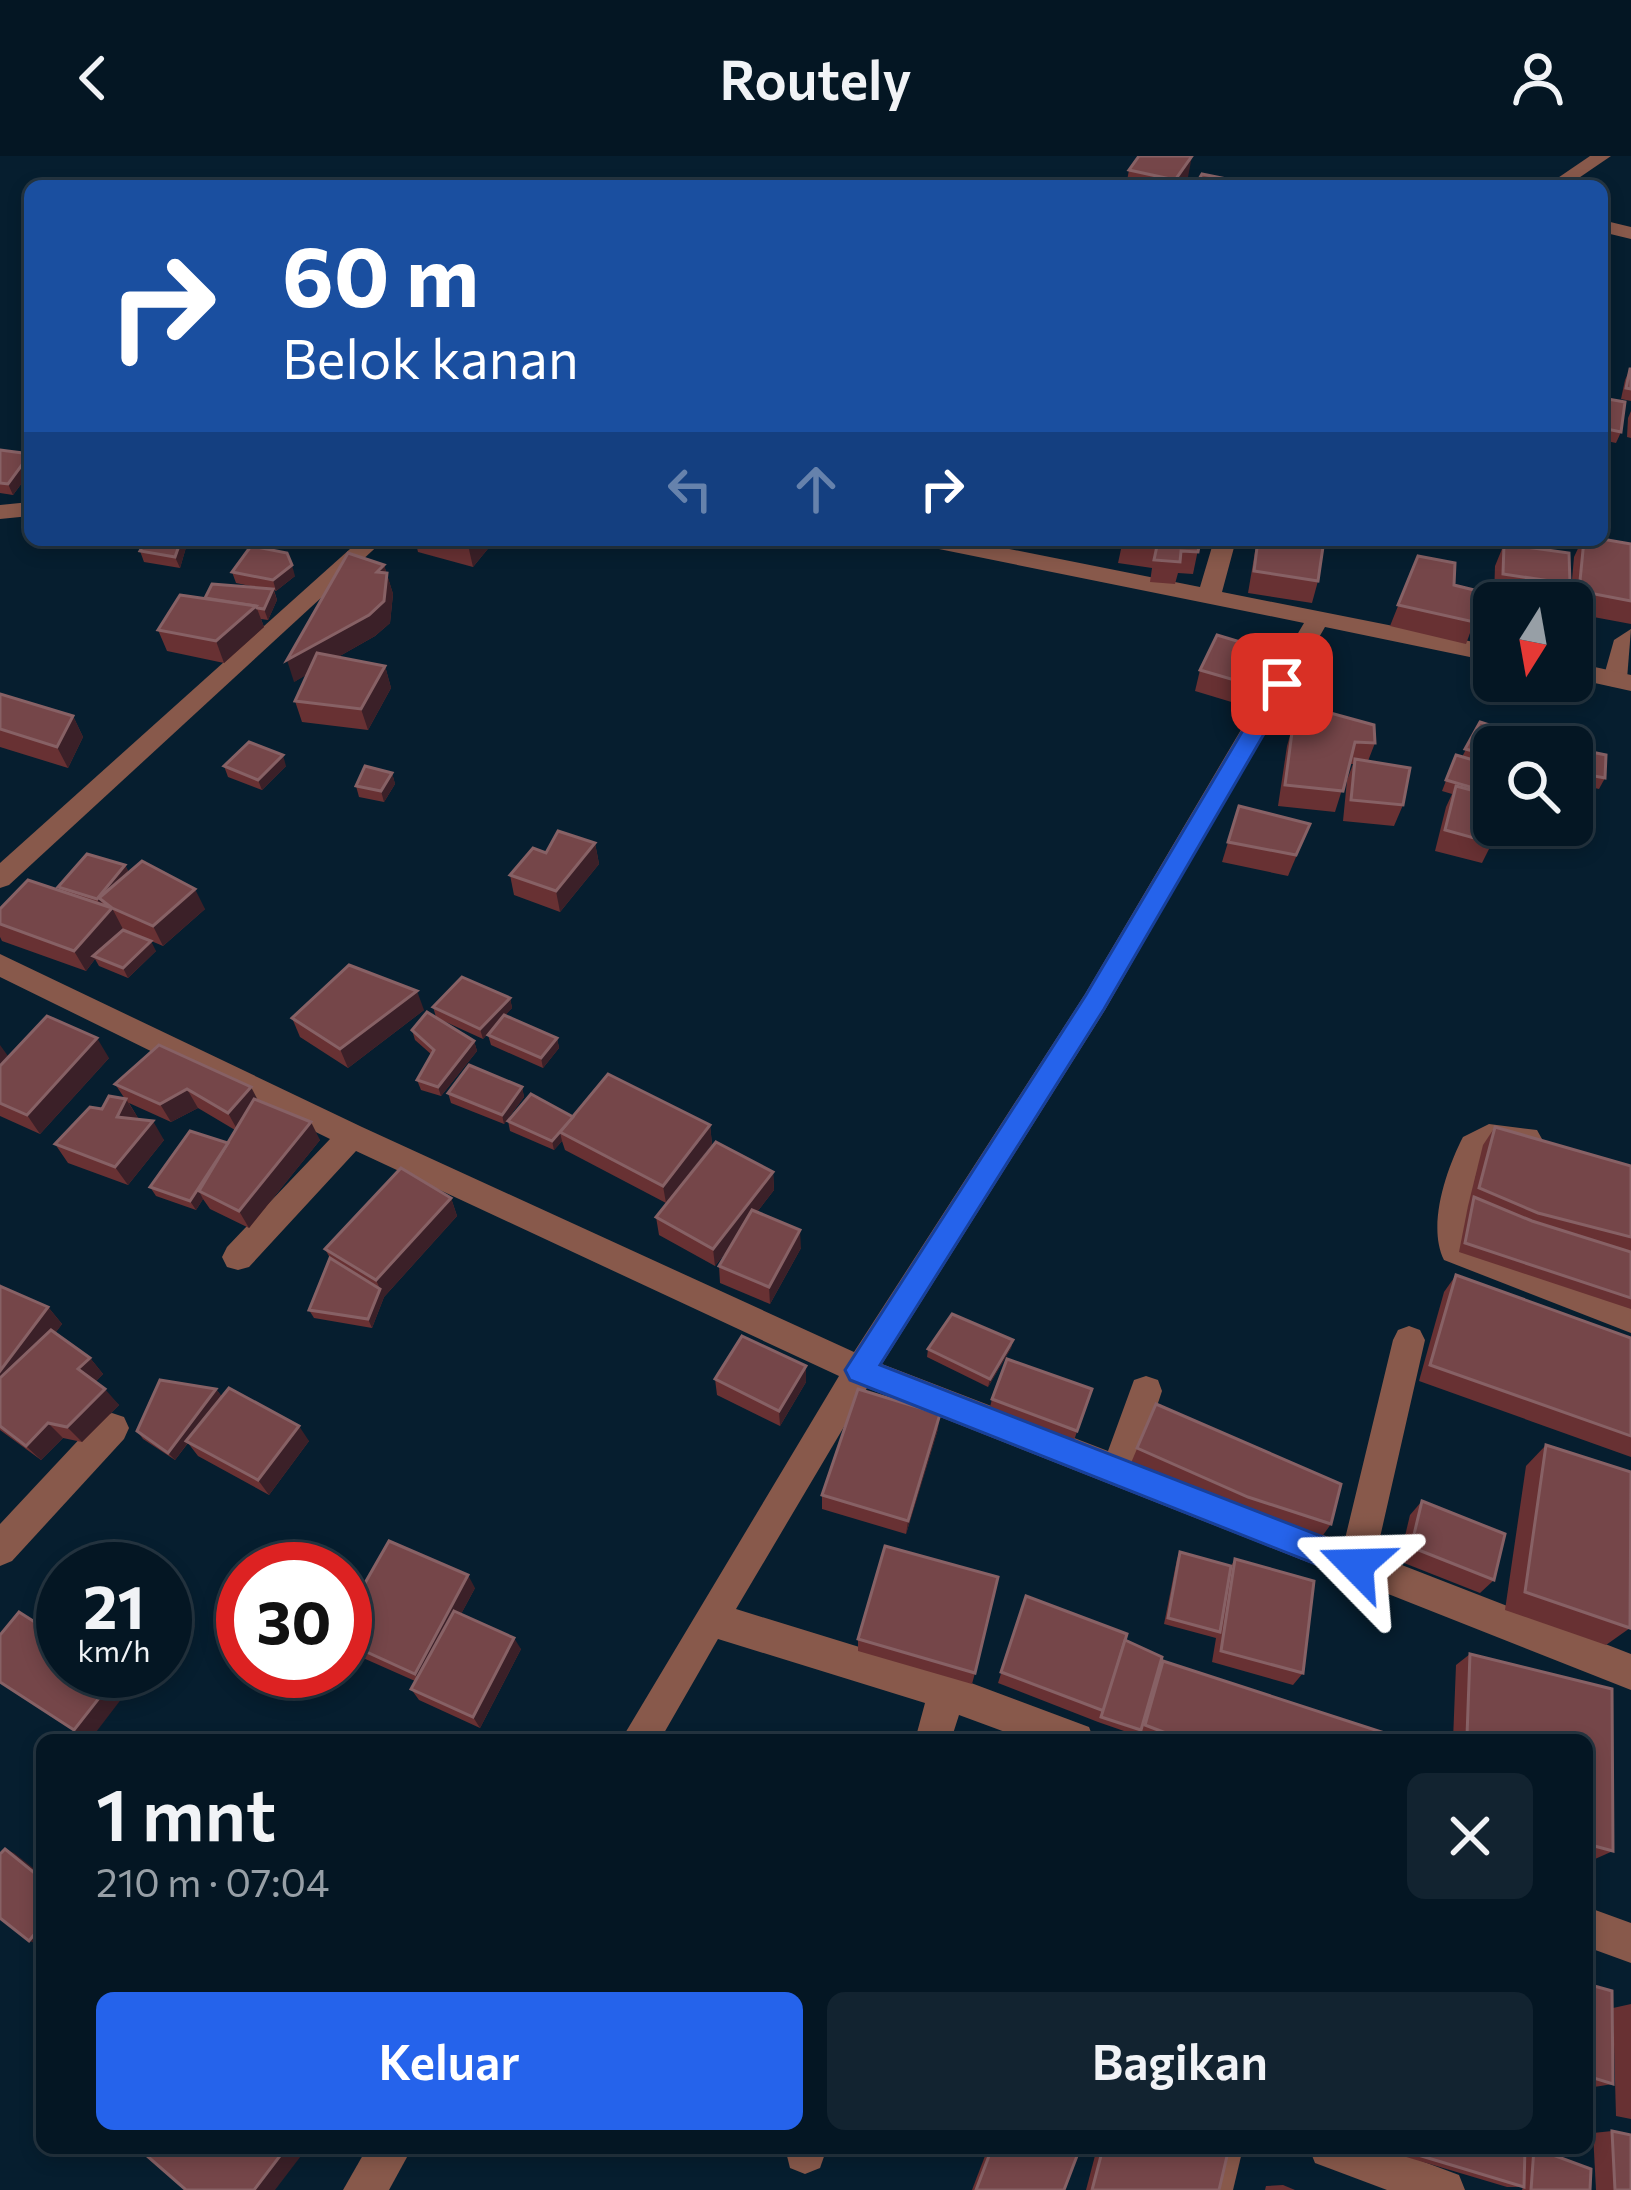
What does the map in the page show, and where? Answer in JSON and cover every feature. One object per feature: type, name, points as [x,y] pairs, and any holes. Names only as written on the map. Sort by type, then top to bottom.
[{"type":"street","points":[[1564,180],[1602,156]]},
{"type":"street","points":[[0,878],[367,546]]},
{"type":"street","points":[[961,546],[1473,649]]},
{"type":"street","points":[[1210,593],[1223,546]]},
{"type":"street","points":[[643,1734],[860,1370],[1095,1002],[1320,616]]},
{"type":"street","points":[[1593,675],[1623,681],[1626,640],[1631,637]]},
{"type":"street","points":[[0,965],[352,1136],[860,1370],[1631,1672]]},
{"type":"street","points":[[238,1257],[352,1136]]},
{"type":"street","points":[[1554,1148],[1515,1136],[1489,1136],[1472,1146],[1457,1192],[1455,1251],[1631,1319]]},
{"type":"street","points":[[1356,1565],[1409,1340]]},
{"type":"street","points":[[1118,1471],[1146,1391]]},
{"type":"street","points":[[0,1549],[112,1428]]},
{"type":"street","points":[[710,1619],[946,1692],[1060,1734]]},
{"type":"street","points":[[935,1734],[946,1692]]},
{"type":"street","points":[[1593,1929],[1631,1943]]},
{"type":"street","points":[[364,2190],[387,2154]]},
{"type":"street","points":[[1213,2190],[1221,2154]]},
{"type":"street","points":[[1346,2154],[1444,2190]]},
{"type":"building","points":[[1139,156],[1192,156],[1175,180],[1129,170]]},
{"type":"building","points":[[1202,174],[1232,180],[1198,180]]},
{"type":"building","points":[[1608,399],[1625,402],[1621,432],[1608,429]]},
{"type":"building","points":[[0,450],[24,453],[24,462],[8,484],[0,483]]},
{"type":"building","points":[[1608,540],[1631,544],[1631,601],[1593,594],[1593,582],[1580,582],[1583,546],[1608,546]]},
{"type":"building","points":[[143,546],[179,546],[175,557],[140,551]]},
{"type":"building","points":[[251,546],[287,553],[292,565],[273,580],[232,572]]},
{"type":"building","points":[[1157,546],[1199,546],[1198,552],[1181,551],[1180,562],[1154,560]]},
{"type":"building","points":[[1257,546],[1323,546],[1318,581],[1254,571]]},
{"type":"building","points":[[1504,546],[1569,553],[1570,582],[1503,574]]},
{"type":"building","points":[[348,553],[384,565],[377,572],[387,573],[384,601],[369,615],[287,660]]},
{"type":"building","points":[[1418,556],[1455,563],[1454,585],[1473,590],[1473,622],[1398,605]]},
{"type":"building","points":[[212,584],[273,589],[264,609],[205,598]]},
{"type":"building","points":[[180,595],[256,606],[216,641],[158,630]]},
{"type":"building","points":[[1217,635],[1270,651],[1255,686],[1200,670]]},
{"type":"building","points":[[317,653],[385,666],[361,709],[295,701]]},
{"type":"building","points":[[0,694],[73,716],[57,747],[0,729]]},
{"type":"building","points":[[1323,711],[1374,725],[1375,743],[1355,742],[1343,791],[1285,785],[1293,725]]},
{"type":"building","points":[[249,742],[283,755],[258,780],[224,766]]},
{"type":"building","points":[[1593,752],[1606,755],[1605,778],[1593,776]]},
{"type":"building","points":[[1456,755],[1473,760],[1473,788],[1446,780]]},
{"type":"building","points":[[1355,759],[1410,768],[1403,805],[1351,800]]},
{"type":"building","points":[[365,766],[392,773],[381,791],[356,786]]},
{"type":"building","points":[[1456,786],[1473,790],[1473,838],[1445,830]]},
{"type":"building","points":[[1239,806],[1310,824],[1296,855],[1228,842]]},
{"type":"building","points":[[558,831],[595,843],[556,891],[510,875],[533,848],[546,853]]},
{"type":"building","points":[[87,854],[125,865],[97,899],[58,887]]},
{"type":"building","points":[[142,861],[195,889],[153,926],[99,898]]},
{"type":"building","points":[[28,880],[112,908],[74,951],[0,924],[0,909]]},
{"type":"building","points":[[123,930],[151,941],[123,968],[93,956]]},
{"type":"building","points":[[349,965],[417,991],[340,1049],[292,1018]]},
{"type":"building","points":[[462,977],[510,998],[480,1029],[433,1007]]},
{"type":"building","points":[[427,1012],[474,1041],[438,1087],[417,1080],[434,1050],[412,1030]]},
{"type":"building","points":[[504,1015],[557,1038],[541,1058],[488,1035]]},
{"type":"building","points":[[47,1016],[97,1038],[27,1115],[0,1103],[0,1066]]},
{"type":"building","points":[[159,1045],[251,1087],[228,1113],[187,1089],[160,1104],[115,1084]]},
{"type":"building","points":[[469,1065],[522,1087],[502,1115],[448,1093]]},
{"type":"building","points":[[608,1074],[710,1125],[663,1186],[560,1132]]},
{"type":"building","points":[[531,1094],[573,1117],[552,1141],[508,1121]]},
{"type":"building","points":[[109,1096],[126,1099],[117,1117],[153,1121],[115,1167],[55,1144],[90,1107],[102,1109]]},
{"type":"building","points":[[254,1099],[311,1122],[239,1211],[199,1191]]},
{"type":"building","points":[[1495,1127],[1631,1166],[1631,1237],[1538,1213],[1479,1188]]},
{"type":"building","points":[[190,1131],[228,1143],[190,1201],[150,1187]]},
{"type":"building","points":[[716,1142],[773,1172],[713,1249],[656,1217]]},
{"type":"building","points":[[401,1168],[451,1198],[376,1280],[325,1249]]},
{"type":"building","points":[[1474,1197],[1631,1252],[1631,1298],[1465,1243]]},
{"type":"building","points":[[752,1210],[800,1230],[769,1287],[719,1266]]},
{"type":"building","points":[[330,1258],[380,1289],[368,1319],[309,1310]]},
{"type":"building","points":[[1456,1275],[1631,1338],[1631,1436],[1430,1365]]},
{"type":"building","points":[[0,1286],[48,1307],[0,1371]]},
{"type":"building","points":[[952,1314],[1013,1340],[990,1379],[928,1349]]},
{"type":"building","points":[[51,1330],[90,1358],[78,1369],[105,1389],[67,1427],[48,1423],[26,1446],[0,1426],[0,1378]]},
{"type":"building","points":[[742,1336],[806,1366],[779,1411],[715,1379]]},
{"type":"building","points":[[1007,1359],[1092,1389],[1077,1431],[992,1399]]},
{"type":"building","points":[[160,1380],[216,1389],[168,1453],[137,1431]]},
{"type":"building","points":[[229,1388],[299,1426],[258,1480],[186,1441]]},
{"type":"building","points":[[858,1389],[940,1414],[908,1521],[822,1495]]},
{"type":"building","points":[[1156,1404],[1341,1484],[1331,1524],[1248,1497],[1137,1448]]},
{"type":"building","points":[[1546,1445],[1631,1472],[1630,1628],[1525,1592]]},
{"type":"building","points":[[1422,1501],[1505,1534],[1494,1580],[1411,1547]]},
{"type":"building","points":[[389,1541],[468,1575],[415,1674],[372,1654],[372,1571]]},
{"type":"building","points":[[885,1546],[998,1577],[975,1673],[858,1639]]},
{"type":"building","points":[[1180,1552],[1231,1566],[1220,1632],[1168,1618]]},
{"type":"building","points":[[1235,1559],[1314,1581],[1303,1673],[1221,1651]]},
{"type":"building","points":[[1026,1596],[1127,1634],[1104,1711],[1001,1672]]},
{"type":"building","points":[[454,1611],[514,1638],[473,1717],[411,1689]]},
{"type":"building","points":[[19,1612],[36,1623],[36,1698],[99,1698],[74,1730],[0,1682],[0,1635]]},
{"type":"building","points":[[1125,1640],[1162,1657],[1141,1730],[1101,1717]]},
{"type":"building","points":[[1470,1654],[1612,1689],[1613,1851],[1593,1846],[1593,1734],[1467,1734]]},
{"type":"building","points":[[1163,1661],[1388,1734],[1168,1734],[1145,1725]]},
{"type":"building","points":[[5,1849],[36,1874],[36,1932],[29,1941],[0,1918],[0,1854]]},
{"type":"building","points":[[1593,1986],[1612,1991],[1613,2084],[1593,2078]]},
{"type":"building","points":[[1612,2131],[1631,2135],[1631,2190],[1615,2190]]},
{"type":"building","points":[[145,2154],[281,2154],[254,2190],[186,2190]]},
{"type":"building","points":[[990,2154],[1078,2154],[1064,2190],[976,2190]]},
{"type":"building","points":[[1101,2154],[1227,2156],[1219,2190],[1092,2190]]},
{"type":"building","points":[[1415,2154],[1525,2154],[1524,2187]]},
{"type":"building","points":[[1534,2154],[1550,2154],[1591,2169],[1590,2190],[1531,2190]]},
{"type":"route","points":[[1282,684],[1095,1002],[860,1370],[1356,1565]]}]
